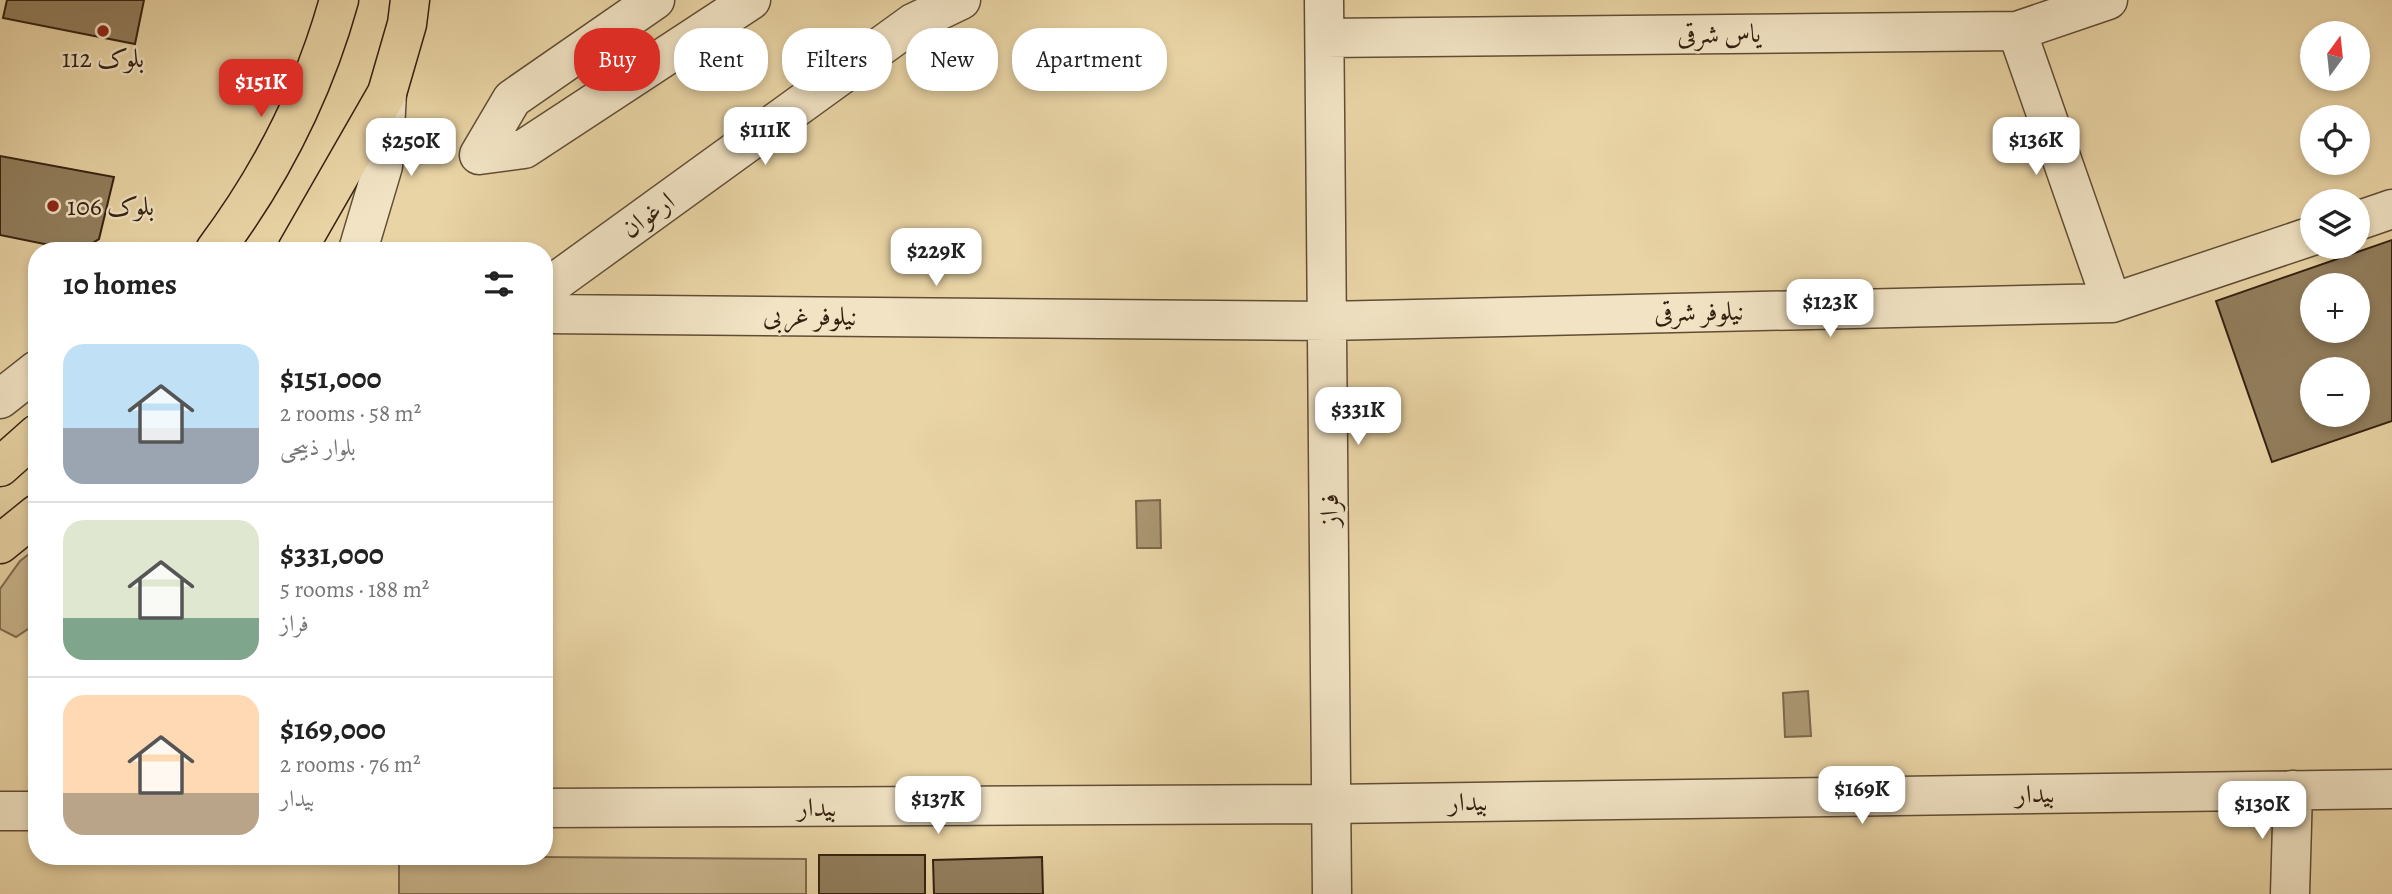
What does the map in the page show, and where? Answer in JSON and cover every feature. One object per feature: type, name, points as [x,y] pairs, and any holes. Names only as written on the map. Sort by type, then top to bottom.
[{"type":"main road","points":[[221,242],[245,209],[303,104],[339,0]]},
{"type":"main road","points":[[302,242],[387,93],[407,24],[411,0]]},
{"type":"main road","points":[[0,467],[28,442]]},
{"type":"main road","points":[[0,544],[28,521]]},
{"type":"street","points":[[655,0],[512,99],[479,155],[524,149],[751,0]]},
{"type":"street","name":"ارغوان","points":[[553,283],[913,23],[961,0]]},
{"type":"street","name":"فراز","points":[[1324,0],[1332,894]]},
{"type":"street","name":"یاس شرقی","points":[[1325,38],[2017,31],[2108,0]]},
{"type":"street","points":[[2017,31],[2112,303]]},
{"type":"street","points":[[360,242],[383,166],[387,93]]},
{"type":"street","points":[[2370,217],[2392,209]]},
{"type":"street","name":"نیلوفر شرقی","points":[[1327,321],[2112,303],[2300,240]]},
{"type":"street","name":"نیلوفر غربی","points":[[553,314],[1327,321]]},
{"type":"street","points":[[0,399],[28,377]]},
{"type":"street","name":"بیدار","points":[[553,808],[1331,804],[2392,789]]},
{"type":"street","points":[[2290,894],[2293,790]]},
{"type":"shaded area","points":[[1160,500],[1161,548],[1137,548],[1136,501]]},
{"type":"shaded area","points":[[28,555],[28,629],[16,637],[0,629],[0,589],[20,561]]},
{"type":"shaded area","points":[[1808,691],[1811,736],[1785,737],[1783,693]]},
{"type":"shaded area","points":[[553,857],[806,859],[806,894],[399,894],[399,865],[553,865]]},
{"type":"building","name":"بلوک 112","points":[[7,0],[144,0],[135,44],[3,18]]},
{"type":"building","name":"بلوک 106","points":[[0,156],[114,177],[99,239],[94,242],[35,242],[0,235]]},
{"type":"building","points":[[2392,240],[2392,421],[2272,462],[2216,301],[2337,259],[2370,259],[2370,248]]},
{"type":"building","points":[[819,855],[925,855],[925,894],[819,894]]},
{"type":"building","points":[[1042,857],[1043,894],[934,894],[933,860]]},
{"type":"place","name":"بلوک 112","points":[[103,31]]},
{"type":"place","name":"بلوک 106","points":[[53,206]]}]
